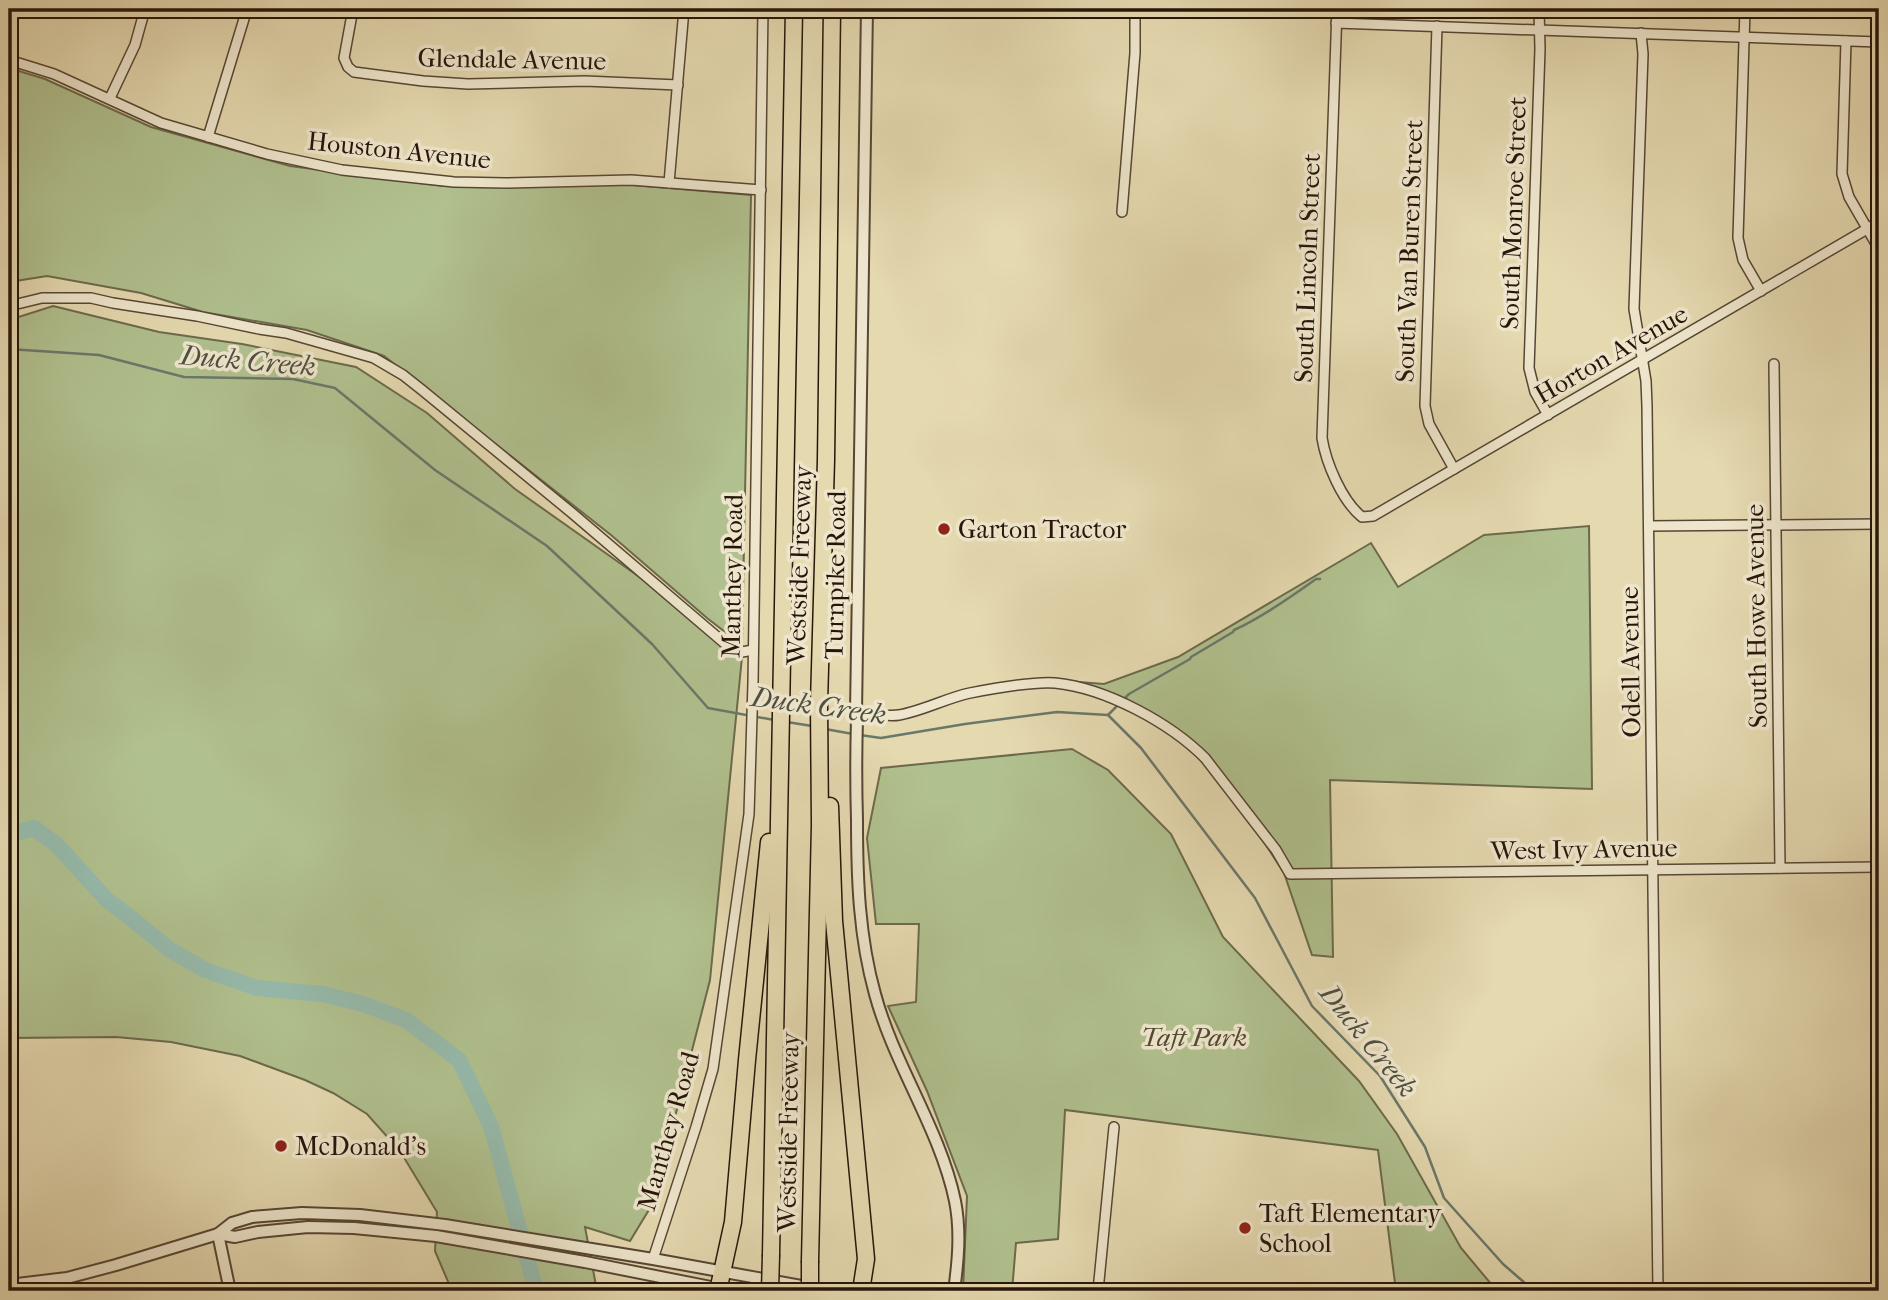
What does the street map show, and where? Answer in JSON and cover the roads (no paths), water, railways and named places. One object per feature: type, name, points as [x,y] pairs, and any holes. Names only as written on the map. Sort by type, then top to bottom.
[{"type":"highway","name":"Westside Freeway","points":[[770,1291],[794,9]]},
{"type":"highway","name":"Westside Freeway","points":[[810,1291],[819,703],[827,460],[832,9]]},
{"type":"highway","points":[[820,759],[830,787],[834,920],[866,1259],[861,1291]]},
{"type":"highway","points":[[722,1291],[721,1272],[733,1222],[772,814],[780,797]]},
{"type":"street","points":[[110,99],[135,45],[145,9]]},
{"type":"street","points":[[208,137],[247,9]]},
{"type":"street","name":"Glendale Avenue","points":[[354,9],[344,58],[354,72],[446,83],[619,81],[678,85]]},
{"type":"street","points":[[669,183],[684,9]]},
{"type":"street","name":"Manthey Road","points":[[653,1259],[713,1069],[748,823],[761,190],[762,9]]},
{"type":"street","name":"Turnpike Road","points":[[867,9],[856,765],[860,921],[875,996],[948,1174],[956,1204],[959,1237],[954,1291]]},
{"type":"street","points":[[1122,212],[1135,52],[1135,9]]},
{"type":"street","name":"South Lincoln Street","points":[[1336,9],[1322,438],[1332,473],[1354,511],[1362,517]]},
{"type":"street","name":"South Monroe Street","points":[[1539,9],[1529,368],[1533,385],[1548,415]]},
{"type":"street","points":[[1745,9],[1738,239],[1743,260],[1761,291]]},
{"type":"street","points":[[1336,23],[1879,42]]},
{"type":"street","name":"South Van Buren Street","points":[[1437,26],[1425,406],[1429,424],[1454,469]]},
{"type":"street","name":"Odell Avenue","points":[[1641,33],[1643,54],[1634,309],[1647,406],[1658,1291]]},
{"type":"street","points":[[1846,41],[1842,174],[1849,197],[1879,249]]},
{"type":"street","name":"Houston Avenue","points":[[9,60],[54,74],[161,123],[300,162],[342,170],[411,178],[506,183],[605,179],[761,190]]},
{"type":"street","name":"Horton Avenue","points":[[1362,517],[1373,516],[1879,222]]},
{"type":"street","points":[[9,306],[42,298],[91,298],[286,333],[374,358],[422,390],[729,647],[742,652],[753,650]]},
{"type":"street","name":"South Howe Avenue","points":[[1774,364],[1780,868]]},
{"type":"street","points":[[1649,526],[1879,524]]},
{"type":"street","name":"West Ivy Avenue","points":[[857,715],[898,715],[969,693],[1041,683],[1056,683],[1101,693],[1185,739],[1198,751],[1276,850],[1290,874],[1879,867]]},
{"type":"street","points":[[1098,1291],[1114,1127]]},
{"type":"street","points":[[9,1285],[22,1288],[116,1265],[218,1234],[232,1223],[252,1217],[302,1213],[360,1214],[445,1225],[830,1291]]},
{"type":"street","points":[[218,1234],[234,1237],[308,1227],[354,1228],[452,1239],[585,1262],[722,1291]]},
{"type":"street","points":[[218,1234],[230,1291]]},
{"type":"street","points":[[585,1262],[596,1257],[638,1262],[653,1259]]},
{"type":"waterway","name":"Duck Creek","points":[[9,349],[99,355],[184,377],[293,379],[335,388],[435,470],[547,546],[652,644],[708,708],[774,720]]},
{"type":"waterway","points":[[1108,715],[1129,694],[1320,579]]},
{"type":"waterway","name":"Duck Creek","points":[[860,735],[881,738],[1057,712],[1108,715],[1141,748],[1255,898],[1312,1006],[1380,1076],[1425,1147],[1444,1198],[1503,1264],[1534,1291]]},
{"type":"waterway","name":"Duck Creek","points":[[787,722],[812,726]]},
{"type":"waterway","name":"Duck Creek","points":[[825,729],[853,734]]},
{"type":"waterway","points":[[9,835],[34,828],[57,845],[107,900],[169,949],[205,970],[257,988],[323,994],[363,1004],[406,1020],[459,1060],[491,1126],[536,1291]]},
{"type":"place","name":"Garton Tractor","points":[[944,529]]},
{"type":"place","name":"McDonald's","points":[[281,1146]]},
{"type":"place","name":"Taft Elementary School","points":[[1245,1228]]},
{"type":"park label","name":"Taft Park","points":[[1194,1037]]}]
